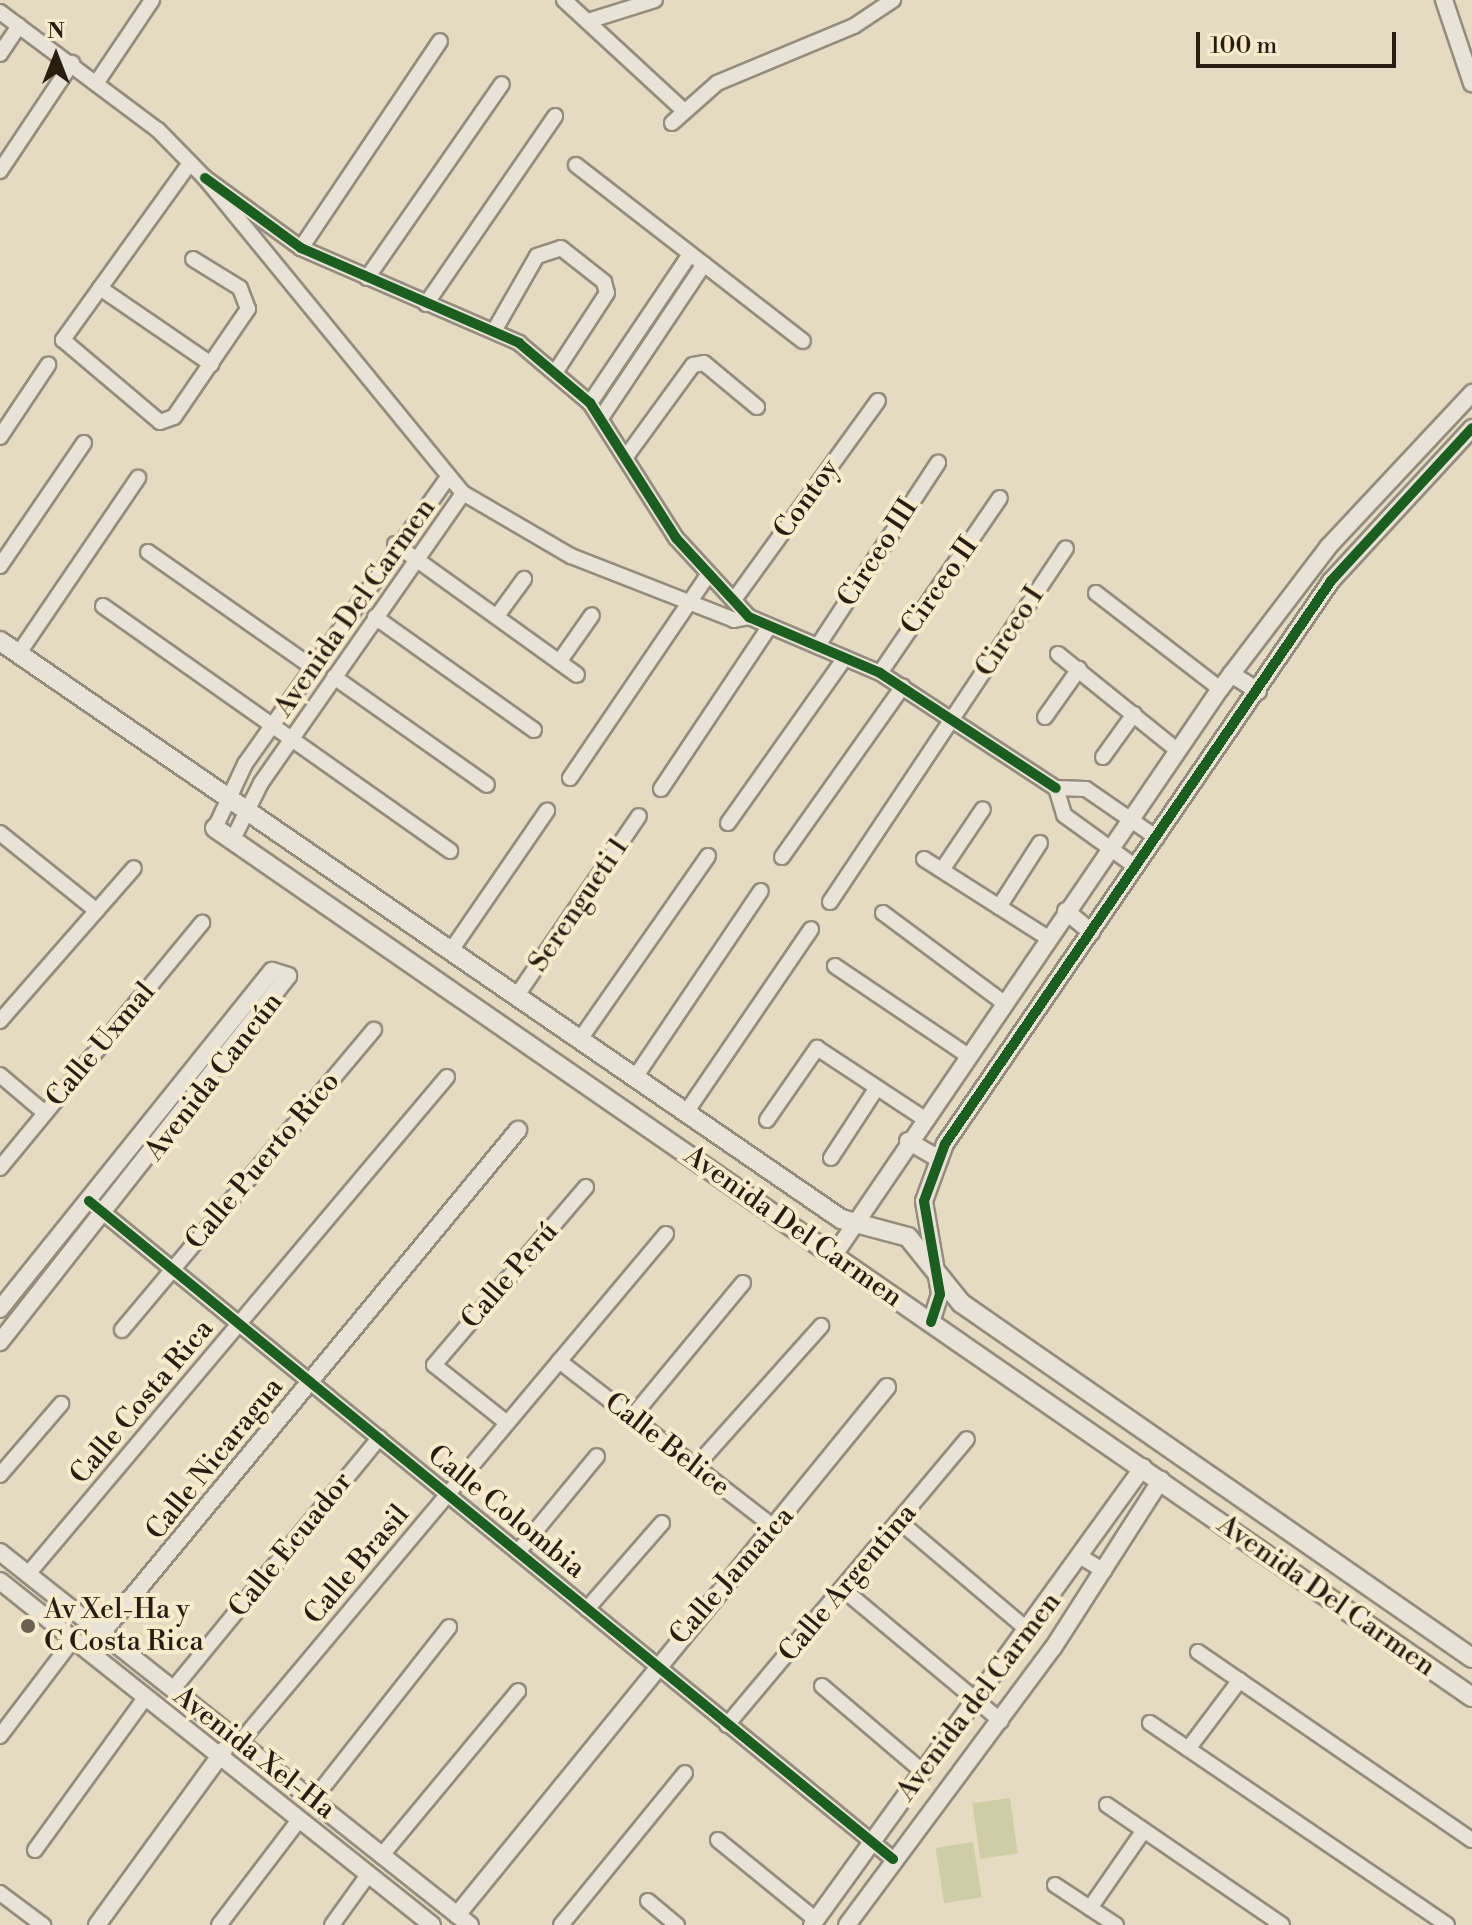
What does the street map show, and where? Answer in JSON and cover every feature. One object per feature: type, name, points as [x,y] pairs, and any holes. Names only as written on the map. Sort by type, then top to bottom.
[{"type":"main road","name":"Avenida Del Carmen","points":[[0,641],[230,795],[687,1111],[856,1222],[908,1237],[961,1303],[1472,1658]]},
{"type":"main road","name":"Avenida Del Carmen","points":[[215,828],[1472,1697]]},
{"type":"main road","points":[[332,910],[354,881]]},
{"type":"main road","points":[[1440,1675],[1449,1642]]},
{"type":"street","points":[[97,82],[152,0]]},
{"type":"street","points":[[564,0],[681,108]]},
{"type":"street","points":[[588,21],[655,0]]},
{"type":"street","points":[[1444,0],[1472,83]]},
{"type":"street","points":[[672,123],[681,108],[764,59],[813,45],[884,2]]},
{"type":"street","points":[[0,12],[97,82],[205,178],[262,253],[447,479]]},
{"type":"street","points":[[0,54],[19,26]]},
{"type":"street","points":[[301,248],[440,41]]},
{"type":"street","points":[[0,171],[72,63]]},
{"type":"street","points":[[367,278],[502,84]]},
{"type":"street","points":[[426,304],[555,116]]},
{"type":"street","points":[[190,163],[100,288],[64,344],[155,421],[174,417],[211,364],[248,301],[193,259]]},
{"type":"street","points":[[576,165],[803,341]]},
{"type":"street","points":[[205,178],[301,248],[494,331],[556,371],[590,403],[628,454],[676,538],[708,575],[736,597],[749,617],[819,644],[880,673],[955,717],[1056,788],[1086,789],[1157,838]]},
{"type":"street","points":[[262,253],[279,233]]},
{"type":"street","points":[[494,331],[543,249],[561,248],[604,282],[607,293],[556,371]]},
{"type":"street","points":[[590,403],[690,254]]},
{"type":"street","points":[[601,418],[704,264]]},
{"type":"street","points":[[100,288],[211,364]]},
{"type":"street","points":[[628,454],[693,365],[704,363],[757,407]]},
{"type":"street","points":[[0,437],[48,365]]},
{"type":"street","points":[[834,1255],[923,1118],[1231,674],[1328,547],[1472,393]]},
{"type":"street","name":"Contoy","points":[[736,597],[878,401]]},
{"type":"street","points":[[931,1322],[940,1294],[924,1201],[937,1158],[1353,550],[1472,428]]},
{"type":"street","points":[[0,566],[84,443]]},
{"type":"street","name":"Circeo III","points":[[819,644],[938,463]]},
{"type":"street","points":[[19,653],[138,478]]},
{"type":"street","name":"Avenida Del Carmen","points":[[215,828],[230,795],[272,724],[395,544],[447,479],[463,493],[415,556],[292,738],[247,807],[233,839]]},
{"type":"street","points":[[463,493],[571,556],[695,601],[734,620],[749,617]]},
{"type":"street","name":"Circeo II","points":[[880,673],[1000,498]]},
{"type":"street","points":[[395,544],[577,675]]},
{"type":"street","name":"Circeo I","points":[[830,902],[1066,548]]},
{"type":"street","points":[[148,552],[311,666]]},
{"type":"street","points":[[570,778],[695,601],[708,575]]},
{"type":"street","points":[[497,616],[524,579]]},
{"type":"street","points":[[1096,593],[1220,689]]},
{"type":"street","points":[[103,606],[450,851]]},
{"type":"street","points":[[559,662],[592,615]]},
{"type":"street","points":[[375,617],[534,730]]},
{"type":"street","points":[[661,789],[769,627]]},
{"type":"street","points":[[1058,654],[1177,750]]},
{"type":"street","points":[[728,823],[845,658]]},
{"type":"street","points":[[1045,717],[1079,669]]},
{"type":"street","points":[[1231,674],[1258,691]]},
{"type":"street","points":[[334,677],[487,785]]},
{"type":"street","points":[[782,857],[903,686]]},
{"type":"street","points":[[1103,757],[1134,714]]},
{"type":"street","points":[[1056,788],[1064,815],[1136,867]]},
{"type":"street","points":[[942,870],[983,809]]},
{"type":"street","points":[[452,949],[547,811]]},
{"type":"street","name":"Serengueti 1","points":[[518,994],[639,816]]},
{"type":"street","points":[[0,833],[97,911]]},
{"type":"street","points":[[999,907],[1040,843]]},
{"type":"street","points":[[581,1038],[708,856]]},
{"type":"street","points":[[924,859],[1048,938]]},
{"type":"street","points":[[0,1021],[134,868]]},
{"type":"street","points":[[636,1076],[761,891]]},
{"type":"street","points":[[1066,911],[1091,932]]},
{"type":"street","points":[[883,913],[1003,1002]]},
{"type":"street","name":"Calle Uxmal","points":[[0,1168],[202,923]]},
{"type":"street","points":[[687,1111],[811,929]]},
{"type":"street","points":[[835,966],[967,1055]]},
{"type":"street","name":"Avenida Cancún","points":[[0,1309],[272,971],[288,976],[107,1215],[0,1342]]},
{"type":"street","name":"Calle Puerto Rico","points":[[122,1330],[374,1030]]},
{"type":"street","points":[[767,1120],[817,1048],[923,1118]]},
{"type":"street","points":[[0,1075],[45,1113]]},
{"type":"street","name":"Calle Costa Rica","points":[[28,1574],[447,1077]]},
{"type":"street","points":[[831,1158],[876,1089]]},
{"type":"street","name":"Calle Nicaragua","points":[[102,1633],[518,1130]]},
{"type":"street","points":[[908,1141],[937,1158]]},
{"type":"street","name":"Calle Perú","points":[[507,1423],[434,1365],[586,1187]]},
{"type":"street","name":"Calle Colombia","points":[[89,1201],[240,1321],[893,1859]]},
{"type":"street","name":"Calle Brasil","points":[[97,1925],[215,1755],[240,1742],[666,1234]]},
{"type":"street","points":[[632,1417],[743,1283]]},
{"type":"street","points":[[0,1309],[17,1322]]},
{"type":"street","points":[[696,1466],[821,1326]]},
{"type":"street","name":"Calle Belice","points":[[559,1361],[775,1528]]},
{"type":"street","name":"Calle Jamaica","points":[[463,1920],[655,1665],[775,1528],[887,1387]]},
{"type":"street","points":[[0,1475],[61,1404]]},
{"type":"street","name":"Calle Ecuador","points":[[173,1689],[379,1438]]},
{"type":"street","name":"Calle Argentina","points":[[727,1725],[845,1591],[967,1439]]},
{"type":"street","points":[[518,1552],[597,1456]]},
{"type":"street","name":"Avenida del Carmen","points":[[814,1923],[923,1772],[979,1704],[1143,1467]]},
{"type":"street","name":"Avenida del Carmen","points":[[847,1925],[893,1859],[1001,1721],[1104,1571],[1161,1480]]},
{"type":"street","points":[[900,1522],[1030,1632]]},
{"type":"street","points":[[587,1609],[662,1523]]},
{"type":"street","name":"Avenida Xel-Ha","points":[[0,1552],[463,1920]]},
{"type":"street","points":[[1081,1557],[1104,1571]]},
{"type":"street","name":"Avenida Xel-Ha","points":[[1,1585],[432,1925]]},
{"type":"street","points":[[845,1591],[1001,1721]]},
{"type":"street","points":[[313,1800],[449,1627]]},
{"type":"street","points":[[0,1736],[73,1640]]},
{"type":"street","points":[[1198,1652],[1472,1840]]},
{"type":"street","points":[[1188,1749],[1240,1680]]},
{"type":"street","points":[[822,1686],[923,1772]]},
{"type":"street","points":[[382,1855],[518,1691]]},
{"type":"street","points":[[35,1850],[145,1698]]},
{"type":"street","points":[[1150,1723],[1447,1925]]},
{"type":"street","points":[[561,1925],[685,1773]]},
{"type":"street","points":[[1107,1805],[1142,1833],[1282,1925]]},
{"type":"street","points":[[219,1925],[299,1820]]},
{"type":"street","points":[[1090,1908],[1142,1833]]},
{"type":"street","points":[[718,1840],[814,1923]]},
{"type":"street","points":[[332,1925],[368,1875]]},
{"type":"street","points":[[1055,1885],[1116,1925]]},
{"type":"street","points":[[0,1893],[43,1925]]},
{"type":"street","points":[[648,1901],[677,1925]]},
{"type":"green space","points":[[1010,1798],[1018,1853],[980,1859],[972,1803]]},
{"type":"green space","points":[[973,1842],[982,1897],[944,1903],[935,1848]]},
{"type":"cycle path","points":[[205,178],[301,248],[519,343],[590,403],[676,538],[749,617],[880,673],[1056,788]]},
{"type":"cycle path","points":[[931,1322],[940,1294],[924,1201],[945,1144],[1331,581],[1472,428]]},
{"type":"cycle path","points":[[89,1201],[893,1859]]},
{"type":"place","name":"Av Xel-Ha y C Costa Rica","points":[[28,1626]]}]
